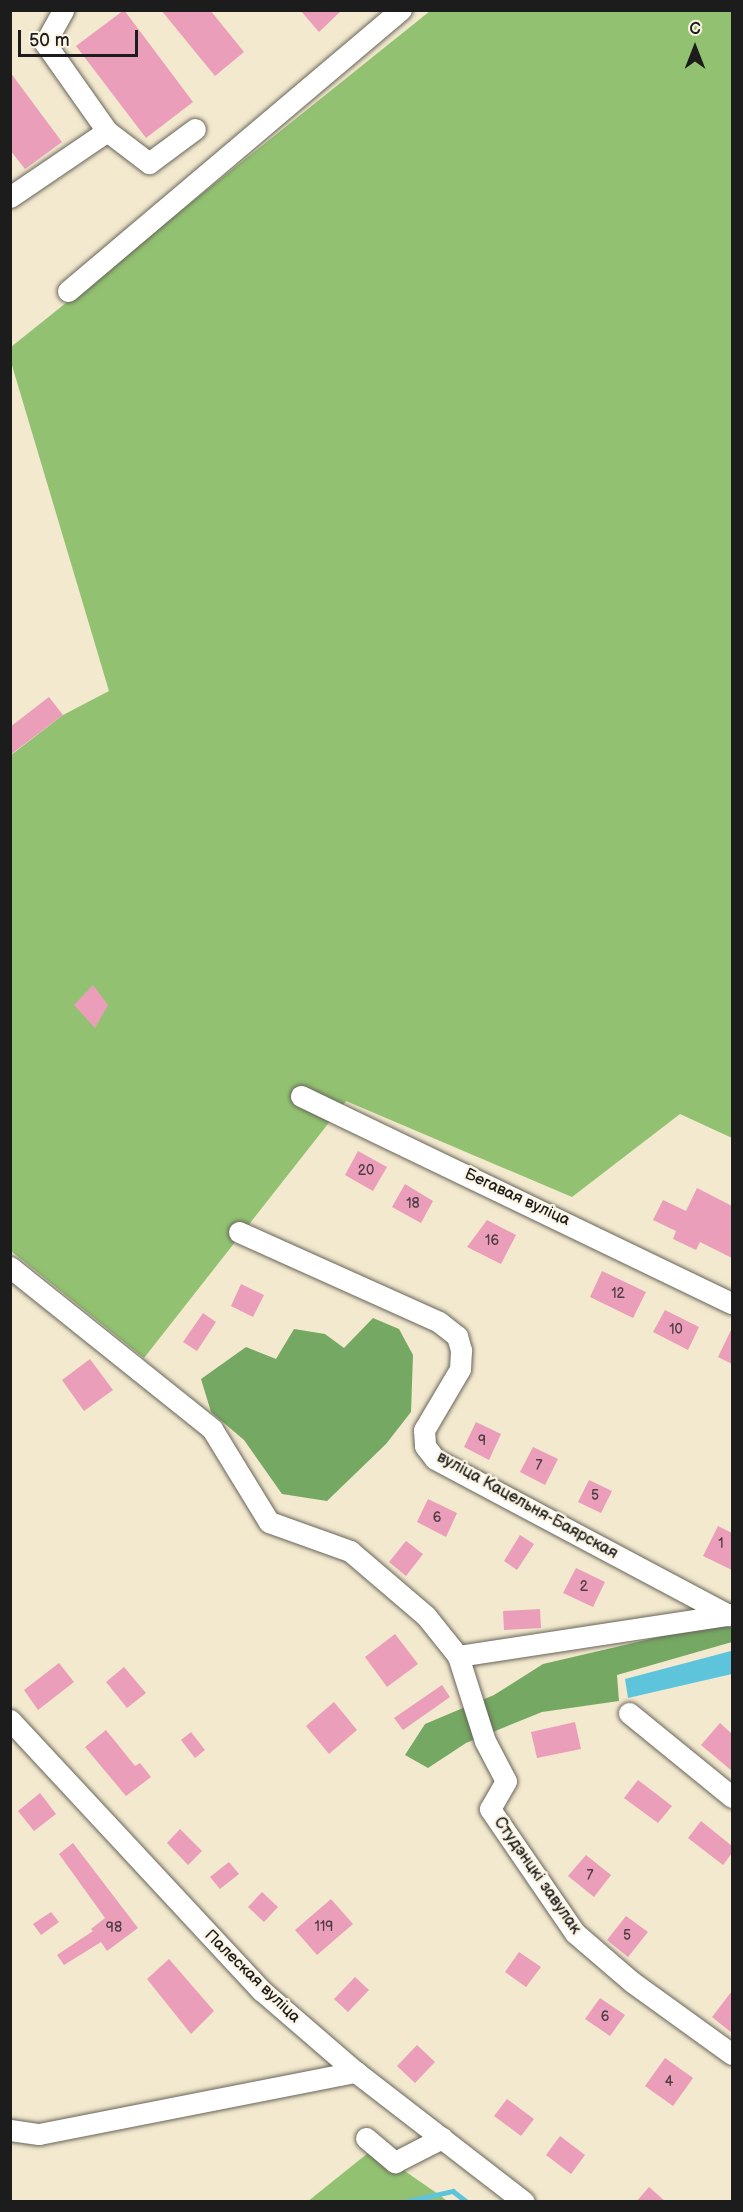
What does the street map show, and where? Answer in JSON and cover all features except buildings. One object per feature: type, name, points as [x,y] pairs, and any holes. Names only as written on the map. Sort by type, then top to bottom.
[{"type":"street","points":[[63,10],[45,43],[107,130],[149,163],[195,129]]},
{"type":"street","points":[[68,291],[400,10]]},
{"type":"street","points":[[10,197],[107,130]]},
{"type":"street","name":"Бегавая вуліца","points":[[301,1096],[732,1303]]},
{"type":"street","name":"вуліца Кацельня-Баярская","points":[[239,1232],[439,1322],[457,1336],[461,1350],[460,1369],[424,1430],[426,1446],[435,1459],[731,1615]]},
{"type":"street","name":"Студэнцкі завулак","points":[[10,1267],[41,1294],[133,1362],[212,1429],[269,1522],[350,1551],[426,1616],[458,1656],[485,1741],[506,1781],[489,1809],[575,1933],[632,1982],[732,2054]]},
{"type":"street","points":[[458,1656],[731,1615]]},
{"type":"street","points":[[629,1713],[732,1797]]},
{"type":"street","name":"Палеская вуліца","points":[[10,1720],[262,1991],[356,2072],[524,2202]]},
{"type":"street","points":[[10,2130],[39,2134],[356,2072]]},
{"type":"street","points":[[366,2138],[394,2162],[442,2138]]},
{"type":"green space","points":[[430,11],[732,11],[732,1138],[680,1114],[572,1197],[346,1101],[144,1358],[11,1251],[11,755],[63,715],[109,691],[11,362],[11,347]]},
{"type":"green space","points":[[373,1318],[399,1329],[413,1355],[411,1412],[386,1444],[327,1501],[282,1494],[244,1440],[211,1412],[201,1379],[246,1347],[276,1359],[294,1329],[325,1334],[344,1348]]},
{"type":"green space","points":[[732,1620],[732,1642],[617,1675],[619,1701],[542,1712],[466,1743],[428,1768],[405,1755],[425,1724],[494,1695],[543,1664]]},
{"type":"green space","points":[[373,2149],[438,2194],[447,2201],[307,2202]]},
{"type":"water","points":[[731,1651],[732,1674],[628,1698],[625,1679]]},
{"type":"waterway","points":[[404,2202],[453,2191],[467,2202]]}]
